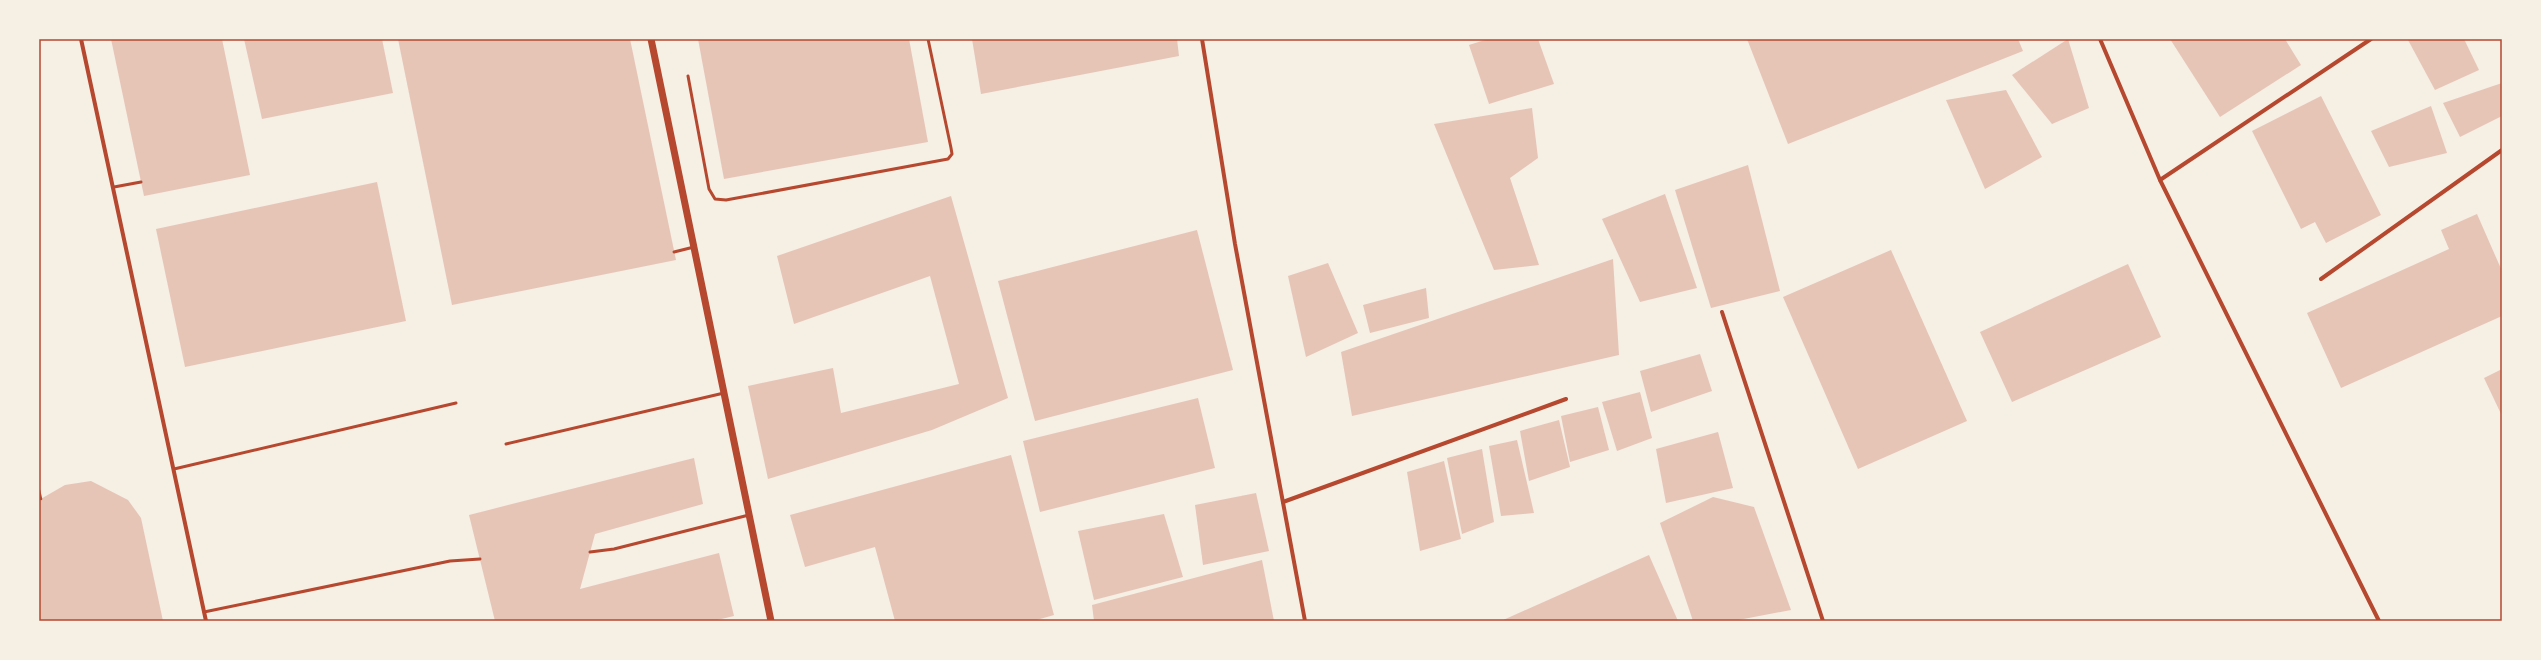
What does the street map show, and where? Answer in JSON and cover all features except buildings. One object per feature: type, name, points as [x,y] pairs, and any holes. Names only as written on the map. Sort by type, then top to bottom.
[{"type":"street","points":[[81,39],[206,621]]},
{"type":"street","points":[[651,39],[771,621]]},
{"type":"street","points":[[1202,39],[1235,244],[1305,621]]},
{"type":"street","points":[[2100,39],[2160,180],[2379,621]]},
{"type":"street","points":[[2160,180],[2371,39]]},
{"type":"street","points":[[2321,279],[2502,150]]},
{"type":"street","points":[[1722,312],[1823,621]]},
{"type":"street","points":[[1283,502],[1566,399]]},
{"type":"lane","points":[[688,76],[709,189],[715,199],[726,200],[948,159],[952,148],[928,39]]},
{"type":"lane","points":[[114,187],[140,182]]},
{"type":"lane","points":[[674,252],[694,247]]},
{"type":"lane","points":[[506,444],[724,393]]},
{"type":"lane","points":[[174,469],[456,403]]},
{"type":"lane","points":[[590,552],[614,549],[749,515]]},
{"type":"lane","points":[[204,612],[450,561],[480,560]]},
{"type":"path","points":[[39,490],[41,499]]}]
